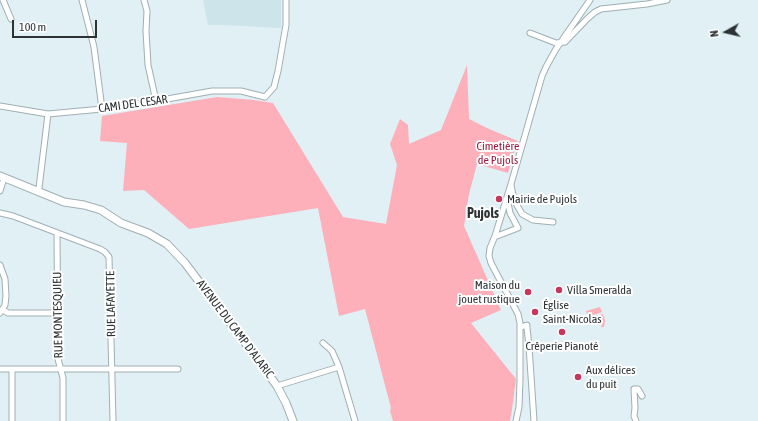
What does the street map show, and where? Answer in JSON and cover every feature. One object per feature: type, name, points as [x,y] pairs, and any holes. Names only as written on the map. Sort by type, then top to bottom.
[{"type":"main road","name":"AVENUE DU CAMP D'ALARIC","points":[[2,177],[64,202],[84,205],[101,210],[121,223],[148,233],[167,244],[185,263],[261,364],[286,403],[293,421]]},
{"type":"street","points":[[3,0],[11,19]]},
{"type":"street","points":[[82,0],[94,47],[102,109]]},
{"type":"street","points":[[144,0],[147,11],[146,31],[148,65],[156,101]]},
{"type":"street","name":"CAMI DEL CESAR","points":[[0,106],[48,114],[102,109],[156,101],[212,90],[241,91],[265,98],[274,87],[278,71],[286,26],[286,0]]},
{"type":"street","points":[[516,421],[519,407],[521,326],[518,314],[490,263],[490,248],[511,184],[542,76],[553,55],[590,0]]},
{"type":"street","points":[[530,33],[556,43],[565,42],[587,18],[601,9],[647,4],[667,0]]},
{"type":"street","points":[[38,191],[48,114]]},
{"type":"street","points":[[0,191],[2,177]]},
{"type":"street","points":[[511,184],[514,200],[522,214],[533,220],[553,222]]},
{"type":"street","points":[[495,236],[518,228],[510,213],[507,197]]},
{"type":"street","name":"RUE LAFAYETTE","points":[[0,213],[13,216],[100,249],[106,252],[109,257],[113,421]]},
{"type":"street","name":"RUE MONTESQUIEU","points":[[57,233],[58,359],[63,378],[63,421]]},
{"type":"street","points":[[0,265],[6,282],[6,300],[1,312],[58,313]]},
{"type":"street","points":[[521,326],[528,326],[534,421]]},
{"type":"street","points":[[323,343],[332,351],[339,367],[355,421]]},
{"type":"street","points":[[276,386],[339,367]]},
{"type":"street","points":[[0,369],[178,368]]},
{"type":"street","points":[[12,370],[12,421]]},
{"type":"street","points":[[636,421],[634,416],[634,389],[638,389],[642,396]]},
{"type":"shaded area","points":[[203,0],[281,0],[281,28],[208,25]]},
{"type":"green space","name":"Cimetière de Pujols","points":[[467,65],[469,119],[518,141],[508,173],[477,164],[469,194],[464,226],[501,310],[471,323],[516,379],[510,421],[393,421],[390,411],[391,408],[365,309],[339,316],[318,208],[189,229],[144,190],[123,191],[127,143],[100,141],[102,116],[217,97],[273,103],[343,217],[386,224],[397,165],[390,144],[400,119],[408,125],[409,144],[441,130]]},
{"type":"green space","points":[[600,307],[602,312],[588,317],[586,311]]},
{"type":"green space","points":[[603,314],[605,320],[604,327],[601,327],[602,324],[599,321],[590,323],[588,318]]},
{"type":"place","name":"Mairie de Pujols","points":[[499,199]]},
{"type":"place","name":"Villa Smeralda","points":[[559,290]]},
{"type":"place","name":"Maison du jouet rustique","points":[[528,292]]},
{"type":"place","name":"Église Saint-Nicolas","points":[[535,312]]},
{"type":"place","name":"Crêperie Pianoté","points":[[562,332]]},
{"type":"place","name":"Aux délices du puit","points":[[578,377]]},
{"type":"district","name":"Pujols","points":[[483,214]]}]
